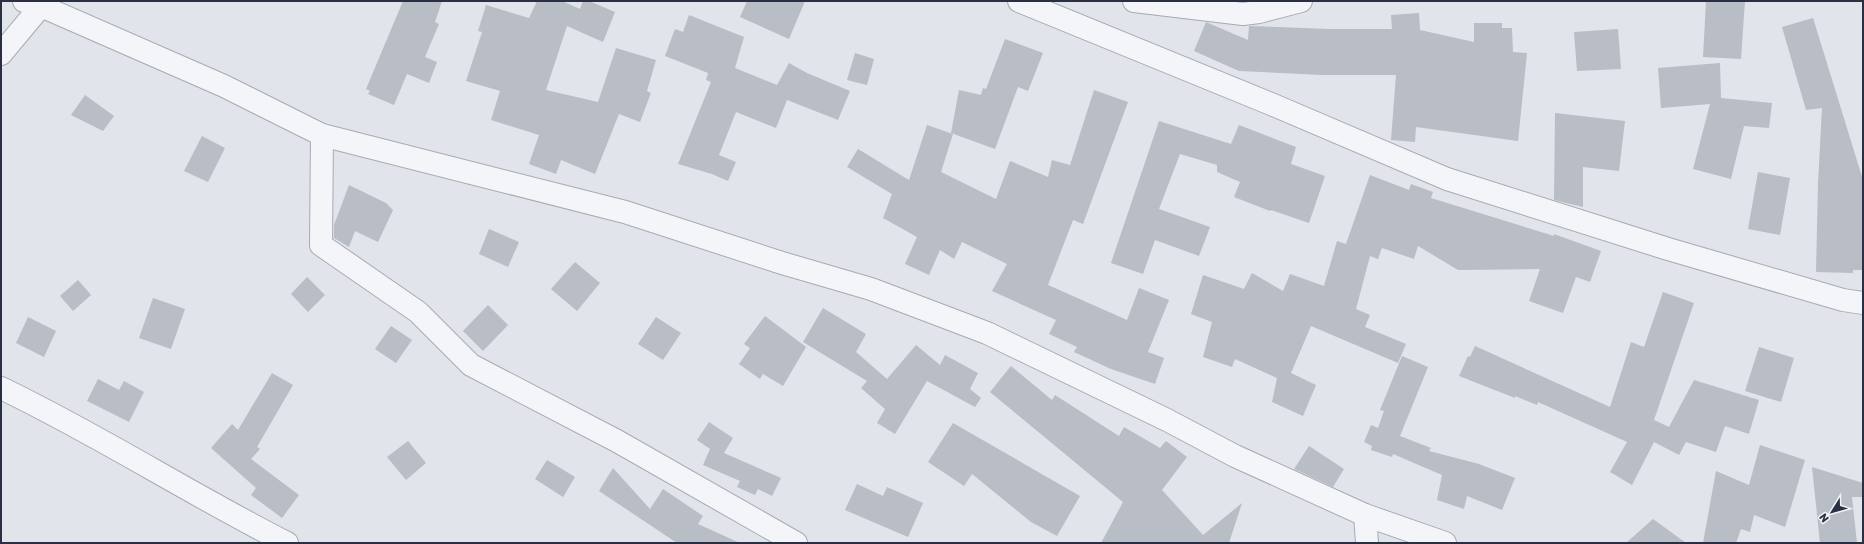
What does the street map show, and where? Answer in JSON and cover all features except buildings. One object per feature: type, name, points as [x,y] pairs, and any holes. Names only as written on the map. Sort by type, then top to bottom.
[{"type":"street","points":[[1019,1],[1264,101],[1447,179],[1668,249],[1843,300],[1863,303]]},
{"type":"street","points":[[1134,1],[1243,14],[1259,12],[1301,1]]},
{"type":"street","points":[[1,54],[32,4],[224,86],[322,135],[625,212],[871,290],[988,333],[1167,420],[1235,456],[1424,540],[1445,543]]},
{"type":"street","points":[[322,135],[321,245],[418,312],[471,365],[617,441],[796,543]]},
{"type":"street","points":[[1,388],[48,411],[232,515],[287,543]]},
{"type":"street","points":[[1365,515],[1367,543]]}]
